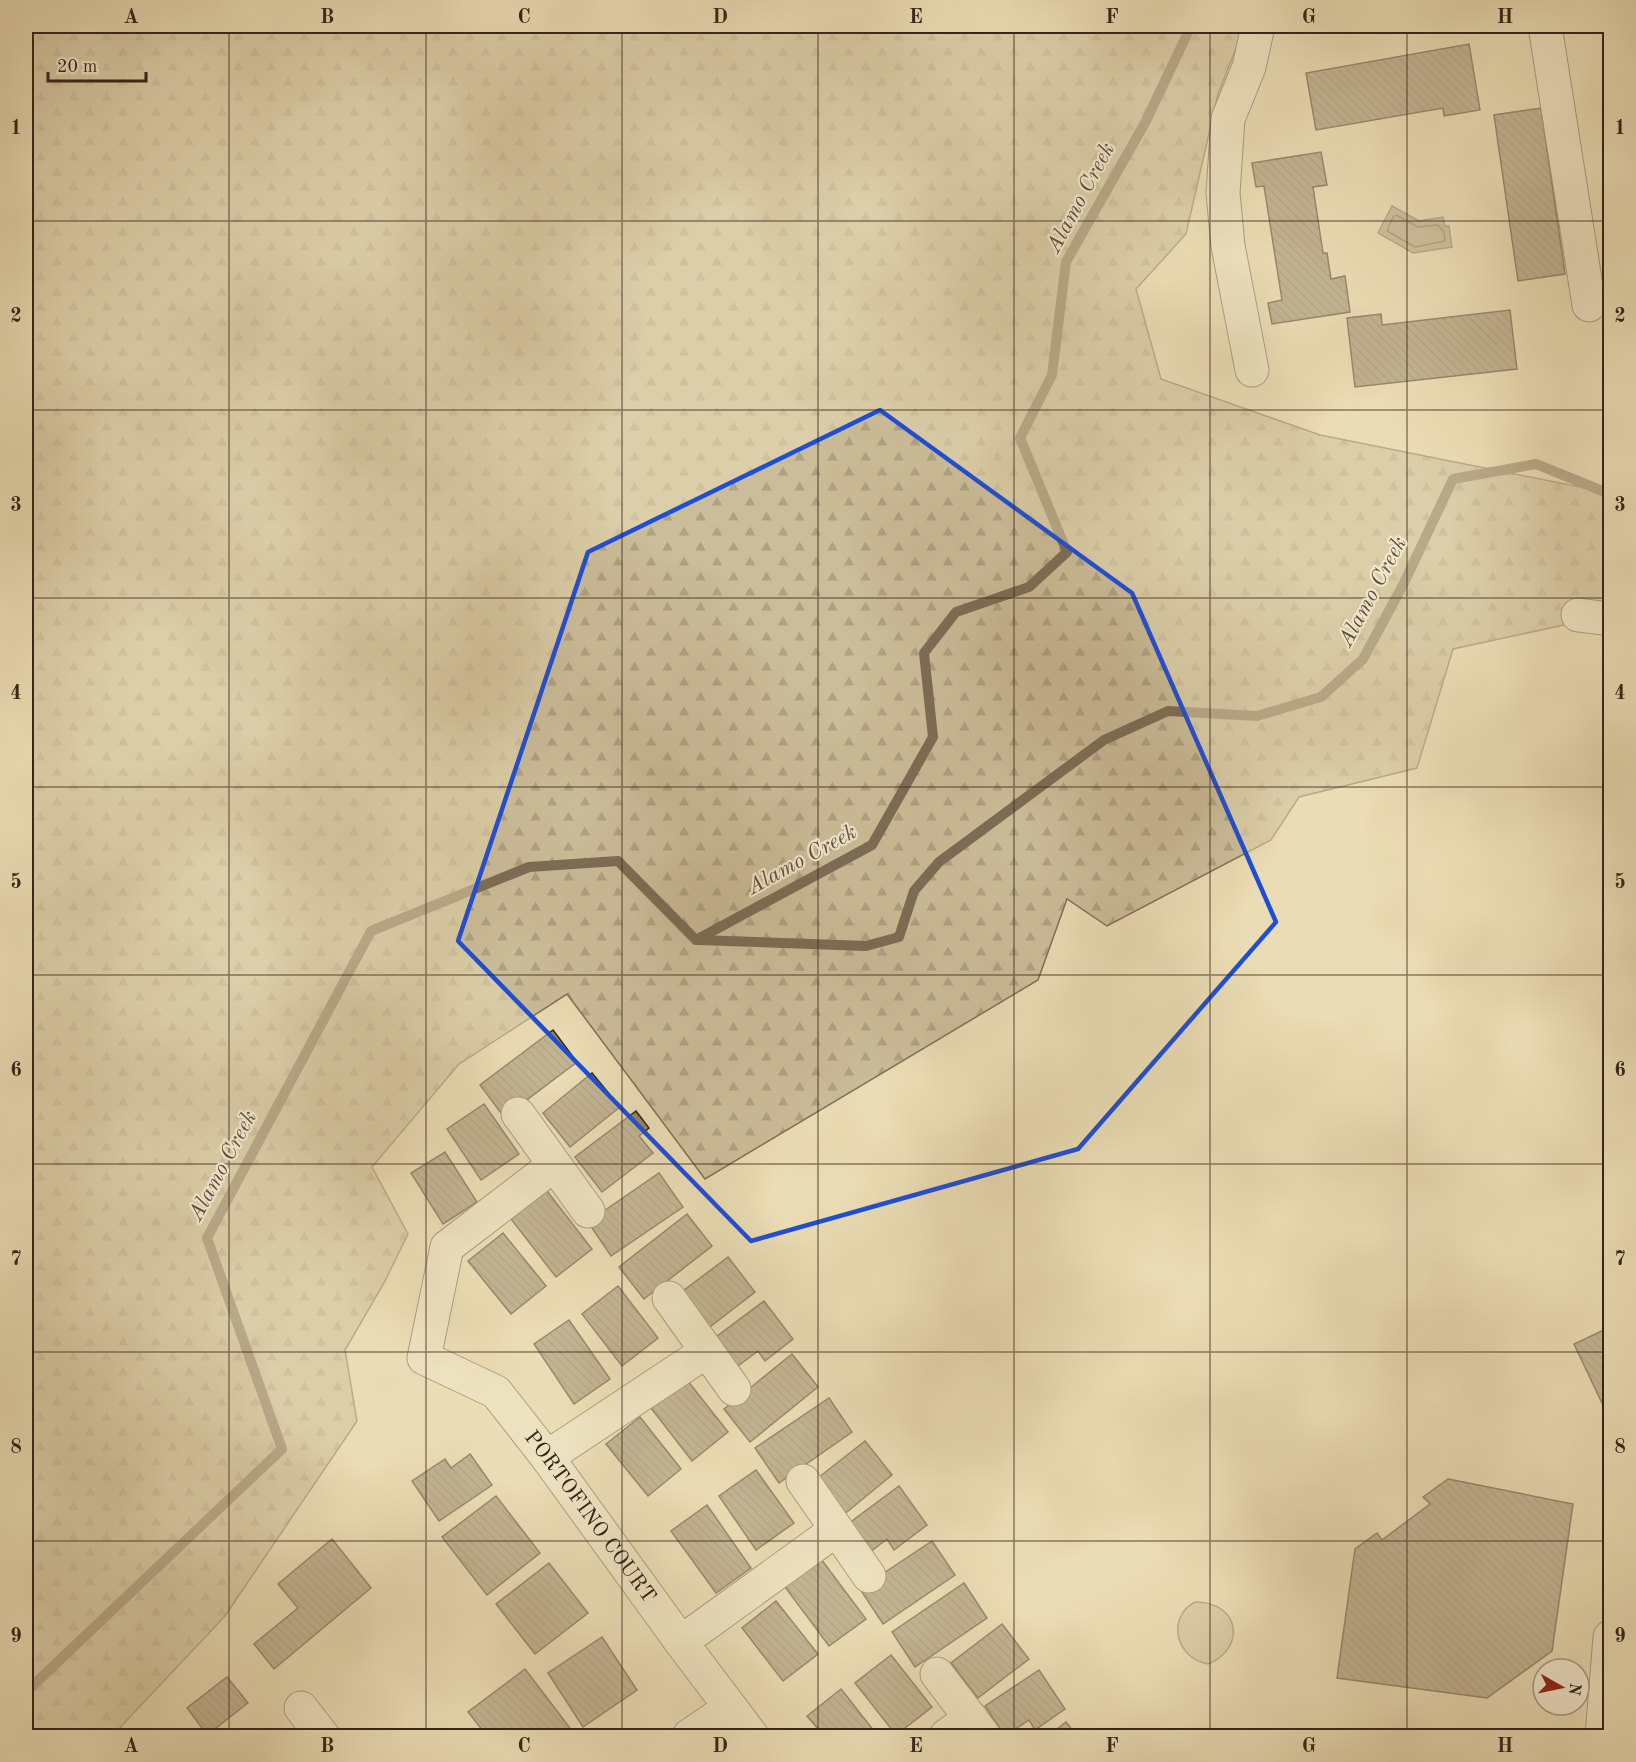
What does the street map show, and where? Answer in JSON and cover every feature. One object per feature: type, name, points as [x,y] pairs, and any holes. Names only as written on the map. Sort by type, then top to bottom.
[{"type":"street","points":[[1252,370],[1228,246],[1223,193],[1228,118],[1249,68],[1258,26]]},
{"type":"street","points":[[1545,26],[1589,305]]},
{"type":"street","points":[[1578,615],[1611,619]]},
{"type":"street","points":[[518,1114],[588,1211]]},
{"type":"street","name":"PORTOFINO COURT","points":[[554,1165],[447,1247],[424,1358],[496,1392],[547,1457],[752,1737]]},
{"type":"street","points":[[669,1298],[734,1389]]},
{"type":"street","points":[[547,1457],[707,1351]]},
{"type":"street","points":[[803,1481],[868,1576]]},
{"type":"street","points":[[681,1642],[836,1530]]},
{"type":"street","points":[[1602,1737],[1611,1637]]},
{"type":"street","points":[[937,1674],[967,1730]]},
{"type":"street","points":[[301,1708],[323,1737]]},
{"type":"street","points":[[689,1737],[730,1708]]},
{"type":"highlighted area","points":[[880,410],[1132,593],[1276,922],[1078,1149],[751,1241],[458,941],[588,552]]},
{"type":"green space","points":[[26,26],[1245,26],[1218,94],[1186,234],[1136,289],[1161,379],[1320,435],[1610,493],[1610,615],[1453,649],[1417,768],[1299,797],[1271,840],[1107,926],[1067,899],[1038,980],[705,1179],[567,994],[459,1064],[372,1167],[408,1234],[384,1283],[345,1350],[357,1421],[225,1616],[112,1736],[26,1736]]},
{"type":"green space","points":[[1195,1602],[1210,1604],[1222,1609],[1229,1617],[1233,1627],[1233,1637],[1229,1648],[1208,1664],[1197,1661],[1188,1654],[1179,1637],[1180,1617]]},
{"type":"water","points":[[1392,206],[1419,221],[1443,217],[1445,226],[1449,226],[1452,247],[1413,253],[1378,233]]},
{"type":"building","points":[[1469,44],[1480,110],[1444,116],[1443,108],[1316,130],[1306,73]]},
{"type":"building","points":[[1541,108],[1565,274],[1518,281],[1494,115]]},
{"type":"building","points":[[1321,152],[1327,185],[1313,187],[1323,253],[1327,253],[1331,279],[1345,276],[1350,312],[1272,324],[1268,303],[1282,300],[1264,186],[1256,187],[1252,163]]},
{"type":"building","points":[[1510,310],[1517,369],[1355,387],[1347,318],[1381,314],[1382,325]]},
{"type":"building","points":[[553,1030],[577,1062],[504,1117],[480,1085]]},
{"type":"building","points":[[592,1073],[620,1107],[570,1147],[543,1113]]},
{"type":"building","points":[[484,1104],[519,1154],[481,1180],[447,1129]]},
{"type":"building","points":[[636,1111],[649,1128],[639,1136],[653,1153],[602,1192],[575,1157]]},
{"type":"building","points":[[445,1152],[477,1202],[443,1224],[411,1173]]},
{"type":"building","points":[[659,1173],[683,1207],[611,1256],[588,1222]]},
{"type":"building","points":[[547,1191],[592,1249],[556,1277],[511,1219]]},
{"type":"building","points":[[687,1214],[712,1246],[644,1299],[619,1267]]},
{"type":"building","points":[[503,1233],[546,1286],[511,1314],[468,1261]]},
{"type":"building","points":[[728,1257],[755,1292],[706,1330],[679,1294]]},
{"type":"building","points":[[618,1286],[658,1338],[622,1366],[582,1314]]},
{"type":"building","points":[[764,1301],[793,1339],[765,1361],[758,1351],[734,1369],[712,1340]]},
{"type":"building","points":[[569,1320],[610,1379],[574,1404],[534,1344]]},
{"type":"building","points":[[1610,1327],[1610,1420],[1574,1344]]},
{"type":"building","points":[[792,1354],[818,1387],[750,1442],[724,1409]]},
{"type":"building","points":[[683,1375],[728,1432],[692,1461],[648,1404]]},
{"type":"building","points":[[829,1398],[852,1432],[779,1483],[755,1448]]},
{"type":"building","points":[[640,1417],[681,1469],[648,1496],[606,1444]]},
{"type":"building","points":[[865,1441],[892,1475],[842,1516],[814,1481]]},
{"type":"building","points":[[470,1454],[492,1485],[439,1521],[412,1481],[445,1459],[451,1468]]},
{"type":"building","points":[[756,1470],[794,1523],[756,1550],[719,1496]]},
{"type":"building","points":[[1448,1479],[1573,1504],[1552,1651],[1544,1657],[1531,1657],[1531,1666],[1487,1698],[1337,1678],[1355,1549],[1377,1533],[1382,1540],[1430,1504],[1423,1497]]},
{"type":"building","points":[[899,1486],[927,1525],[894,1550],[887,1539],[869,1553],[848,1524]]},
{"type":"building","points":[[496,1496],[540,1553],[487,1595],[442,1537]]},
{"type":"building","points":[[707,1505],[751,1568],[716,1593],[671,1531]]},
{"type":"building","points":[[332,1539],[371,1588],[274,1669],[254,1644],[298,1608],[278,1584]]},
{"type":"building","points":[[932,1541],[955,1575],[883,1624],[860,1589]]},
{"type":"building","points":[[821,1559],[866,1619],[829,1646],[785,1587]]},
{"type":"building","points":[[549,1563],[588,1613],[535,1654],[496,1604]]},
{"type":"building","points":[[964,1583],[987,1618],[915,1667],[892,1632]]},
{"type":"building","points":[[776,1601],[818,1654],[783,1681],[742,1628]]},
{"type":"building","points":[[1002,1624],[1029,1659],[978,1698],[951,1663]]},
{"type":"building","points":[[602,1637],[637,1690],[583,1727],[548,1673]]},
{"type":"building","points":[[891,1655],[932,1707],[896,1735],[855,1683]]},
{"type":"building","points":[[525,1669],[576,1736],[487,1736],[468,1712]]},
{"type":"building","points":[[1039,1670],[1065,1709],[1035,1730],[1029,1720],[1005,1736],[985,1706]]},
{"type":"building","points":[[227,1677],[248,1703],[207,1735],[187,1708]]},
{"type":"building","points":[[841,1689],[878,1736],[824,1736],[807,1716]]},
{"type":"building","points":[[1066,1722],[1077,1736],[1048,1736]]},
{"type":"waterway","name":"Alamo Creek","points":[[26,1692],[282,1449],[207,1238],[371,931],[529,867],[618,861],[696,940],[872,845],[933,737],[924,653],[956,612],[1029,587],[1067,552],[1020,438],[1052,375],[1066,262],[1146,121],[1191,26]]},
{"type":"waterway","name":"Alamo Creek","points":[[698,940],[866,946],[899,937],[914,891],[939,862],[1104,740],[1168,711],[1257,716],[1321,697],[1363,659],[1403,585],[1453,479],[1536,464],[1610,494]]}]
